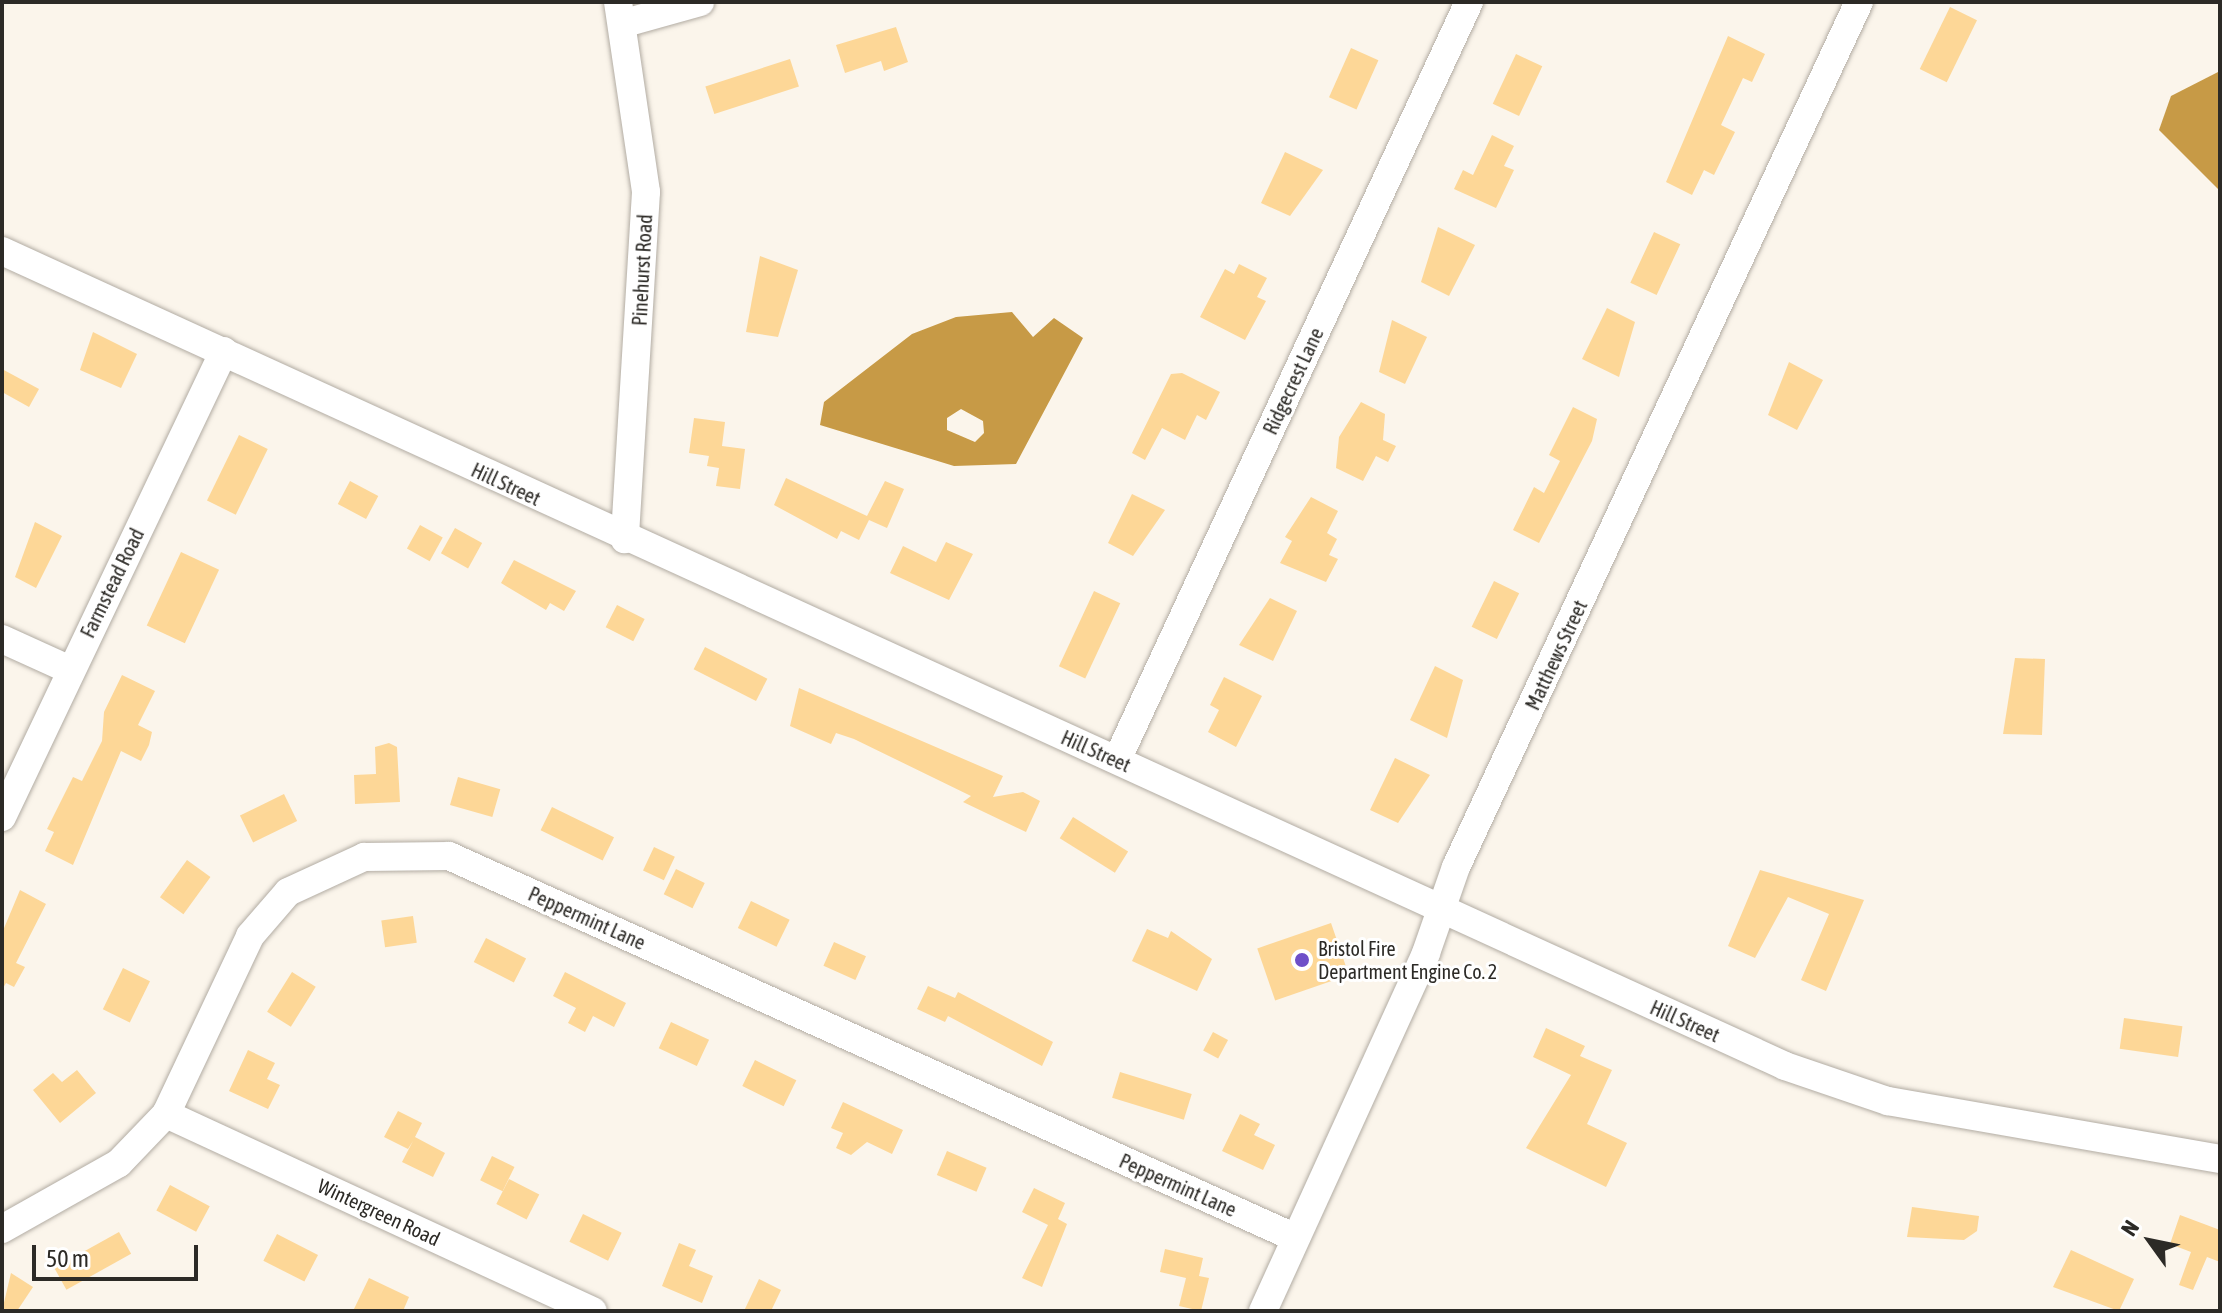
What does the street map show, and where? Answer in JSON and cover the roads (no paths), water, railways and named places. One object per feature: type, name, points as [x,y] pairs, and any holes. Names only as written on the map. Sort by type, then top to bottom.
[{"type":"street","points":[[621,12],[700,2]]},
{"type":"street","name":"Ridgecrest Lane","points":[[1117,760],[1469,2]]},
{"type":"street","name":"Matthews Street","points":[[1263,1311],[1441,912],[1859,2]]},
{"type":"street","name":"Pinehurst Road","points":[[621,12],[646,218],[625,539]]},
{"type":"street","name":"Hill Street","points":[[2,251],[625,539],[1117,760],[1441,912],[1785,1066],[1888,1101],[2220,1159]]},
{"type":"street","name":"Farmstead Road","points":[[2,817],[224,351]]},
{"type":"street","points":[[2,639],[70,670]]},
{"type":"street","name":"Peppermint Lane","points":[[2,1229],[119,1163],[166,1114],[250,936],[288,892],[364,857],[449,856],[1296,1238]]},
{"type":"street","name":"Wintergreen Road","points":[[166,1114],[593,1311]]},
{"type":"place","name":"Bristol Fire Department Engine Co. 2","points":[[1302,960]]}]
